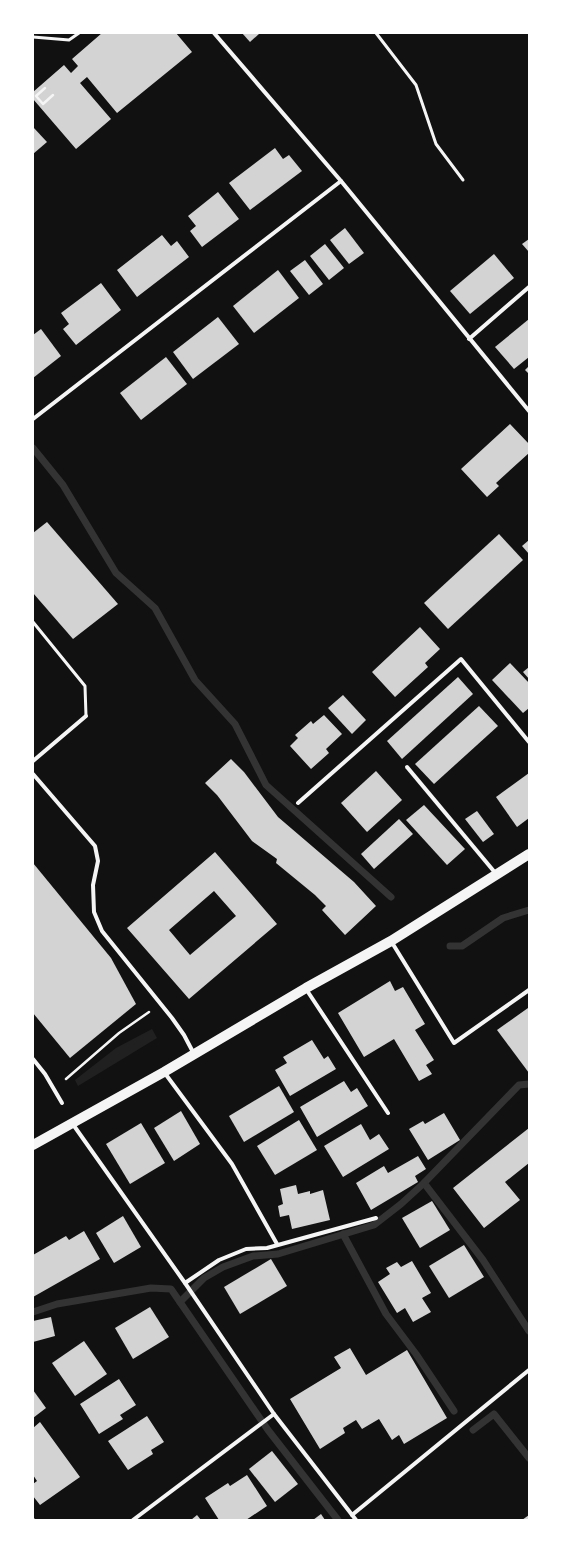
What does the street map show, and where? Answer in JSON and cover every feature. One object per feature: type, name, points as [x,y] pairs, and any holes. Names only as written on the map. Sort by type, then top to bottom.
[{"type":"main road","points":[[33,1145],[164,1072],[306,988],[391,941],[498,875],[529,854]]},
{"type":"street","points":[[214,33],[341,181],[529,411]]},
{"type":"street","points":[[33,419],[341,181]]},
{"type":"street","points":[[469,339],[529,287]]},
{"type":"street","points":[[298,803],[461,659],[529,742]]},
{"type":"street","points":[[33,761],[86,716]]},
{"type":"street","points":[[407,767],[498,875]]},
{"type":"street","points":[[33,774],[95,846],[98,861],[93,885],[94,912],[102,931],[184,1035],[194,1054]]},
{"type":"street","points":[[391,941],[454,1042],[529,990]]},
{"type":"street","points":[[306,988],[388,1113]]},
{"type":"street","points":[[33,1059],[54,1088],[62,1103]]},
{"type":"street","points":[[164,1072],[232,1164],[277,1244]]},
{"type":"street","points":[[72,1123],[186,1283],[274,1414],[356,1520]]},
{"type":"street","points":[[186,1283],[219,1260],[246,1249],[266,1248],[376,1218]]},
{"type":"street","points":[[352,1515],[529,1370]]},
{"type":"street","points":[[133,1520],[274,1414]]},
{"type":"lane","points":[[33,37],[69,40],[79,33]]},
{"type":"lane","points":[[376,33],[416,85],[436,144],[463,180]]},
{"type":"lane","points":[[33,622],[85,686],[86,716]]},
{"type":"path","points":[[45,88],[36,96],[43,104],[53,95]]},
{"type":"path","points":[[54,1088],[69,1077],[119,1033],[160,1004]]},
{"type":"shaded area","points":[[152,1029],[157,1038],[78,1086],[75,1080],[116,1048]]},
{"type":"building","points":[[102,33],[176,33],[192,52],[117,113],[87,77],[80,83],[111,119],[76,149],[33,99],[33,92],[64,65],[71,73],[78,66],[72,59]]},
{"type":"building","points":[[242,33],[260,33],[250,42]]},
{"type":"building","points":[[33,127],[47,142],[33,154]]},
{"type":"building","points":[[275,148],[283,159],[289,155],[302,171],[250,210],[229,183]]},
{"type":"building","points":[[218,192],[239,219],[202,247],[190,231],[196,226],[188,216]]},
{"type":"building","points":[[345,228],[364,253],[349,264],[330,240]]},
{"type":"building","points":[[162,235],[171,246],[177,241],[189,257],[137,297],[117,270]]},
{"type":"building","points":[[529,239],[529,252],[522,244]]},
{"type":"building","points":[[325,244],[344,268],[329,280],[310,256]]},
{"type":"building","points":[[494,254],[514,278],[470,314],[450,291]]},
{"type":"building","points":[[305,260],[323,284],[309,295],[290,271]]},
{"type":"building","points":[[278,270],[299,298],[254,333],[233,306]]},
{"type":"building","points":[[101,283],[121,310],[76,345],[63,329],[69,324],[61,313]]},
{"type":"building","points":[[218,317],[239,344],[193,379],[173,352]]},
{"type":"building","points":[[529,319],[529,357],[514,369],[495,347]]},
{"type":"building","points":[[41,329],[61,356],[33,378],[33,335]]},
{"type":"building","points":[[166,357],[187,384],[141,420],[120,393]]},
{"type":"building","points":[[529,366],[529,374],[525,370]]},
{"type":"building","points":[[510,424],[529,444],[529,453],[496,483],[499,486],[487,497],[461,469]]},
{"type":"building","points":[[47,522],[118,604],[73,639],[33,593],[33,533]]},
{"type":"building","points":[[499,534],[523,560],[448,629],[424,603]]},
{"type":"building","points":[[529,540],[529,554],[522,546]]},
{"type":"building","points":[[420,627],[440,649],[425,663],[428,667],[395,697],[372,672]]},
{"type":"building","points":[[510,663],[529,683],[529,708],[523,713],[492,680]]},
{"type":"building","points":[[529,667],[529,679],[523,672]]},
{"type":"building","points":[[458,677],[473,694],[402,759],[387,741]]},
{"type":"building","points":[[343,695],[366,720],[352,734],[328,708]]},
{"type":"building","points":[[479,706],[498,726],[434,784],[415,764]]},
{"type":"building","points":[[324,715],[342,734],[326,749],[329,753],[311,769],[290,746],[298,738],[295,735],[311,721],[313,724]]},
{"type":"building","points":[[231,759],[244,772],[278,817],[354,882],[376,906],[345,935],[322,910],[326,906],[276,863],[277,859],[252,841],[217,795],[205,783]]},
{"type":"building","points":[[376,771],[402,800],[367,832],[341,803]]},
{"type":"building","points":[[529,773],[529,818],[517,827],[496,797]]},
{"type":"building","points":[[424,805],[465,849],[447,865],[406,820]]},
{"type":"building","points":[[477,811],[494,834],[483,842],[465,819]]},
{"type":"building","points":[[399,819],[413,834],[374,869],[361,854]]},
{"type":"building","points":[[215,852],[277,924],[189,999],[127,928]],"holes":[[[214,891],[236,916],[190,955],[169,930]]]},
{"type":"building","points":[[33,863],[111,958],[136,1004],[70,1058],[33,1013]]},
{"type":"building","points":[[390,981],[395,991],[403,987],[425,1024],[415,1030],[434,1060],[426,1065],[432,1074],[419,1081],[394,1039],[364,1057],[338,1013]]},
{"type":"building","points":[[528,1008],[529,1009],[529,1073],[497,1030]]},
{"type":"building","points":[[312,1040],[324,1059],[328,1056],[336,1069],[290,1096],[275,1070],[287,1063],[283,1057]]},
{"type":"building","points":[[344,1081],[351,1092],[357,1088],[368,1106],[317,1137],[300,1107]]},
{"type":"building","points":[[279,1086],[294,1112],[244,1142],[229,1116]]},
{"type":"building","points":[[181,1111],[200,1144],[174,1161],[154,1128]]},
{"type":"building","points":[[444,1113],[460,1140],[428,1160],[409,1129],[423,1121],[425,1124]]},
{"type":"building","points":[[299,1120],[317,1150],[275,1175],[257,1146]]},
{"type":"building","points":[[141,1123],[165,1163],[130,1184],[106,1144]]},
{"type":"building","points":[[361,1124],[370,1140],[379,1134],[389,1149],[343,1177],[324,1146]]},
{"type":"building","points":[[529,1128],[529,1163],[505,1182],[520,1200],[484,1228],[453,1188]]},
{"type":"building","points":[[418,1156],[426,1169],[415,1176],[418,1182],[371,1210],[356,1183],[384,1166],[388,1173]]},
{"type":"building","points":[[296,1185],[298,1194],[310,1191],[310,1194],[323,1190],[330,1220],[292,1229],[289,1215],[280,1217],[278,1206],[283,1204],[280,1189]]},
{"type":"building","points":[[432,1201],[450,1230],[420,1248],[402,1218]]},
{"type":"building","points":[[123,1216],[141,1247],[114,1263],[96,1233]]},
{"type":"building","points":[[84,1231],[100,1259],[33,1297],[33,1255],[66,1236],[69,1240]]},
{"type":"building","points":[[464,1245],[484,1277],[449,1298],[429,1266]]},
{"type":"building","points":[[271,1259],[287,1286],[240,1314],[224,1287]]},
{"type":"building","points":[[412,1261],[431,1293],[422,1298],[431,1312],[413,1322],[405,1308],[397,1313],[378,1282],[390,1274],[386,1268],[397,1262],[401,1267]]},
{"type":"building","points":[[150,1307],[169,1337],[133,1359],[115,1328]]},
{"type":"building","points":[[51,1317],[55,1336],[33,1342],[33,1321]]},
{"type":"building","points":[[84,1341],[107,1374],[75,1396],[52,1363]]},
{"type":"building","points":[[350,1348],[366,1375],[407,1350],[447,1418],[404,1444],[399,1435],[392,1440],[379,1419],[362,1429],[356,1420],[343,1428],[345,1433],[320,1449],[290,1399],[341,1368],[334,1357]]},
{"type":"building","points":[[119,1379],[136,1405],[120,1415],[123,1419],[99,1434],[80,1404]]},
{"type":"building","points":[[33,1390],[46,1408],[33,1418]]},
{"type":"building","points":[[147,1416],[164,1442],[151,1450],[153,1454],[128,1470],[108,1441]]},
{"type":"building","points":[[40,1422],[80,1477],[40,1505],[33,1496],[33,1484],[37,1481],[33,1475],[33,1428]]},
{"type":"building","points":[[272,1451],[298,1484],[275,1502],[249,1469]]},
{"type":"building","points":[[247,1475],[267,1506],[246,1520],[219,1520],[205,1498],[228,1483],[230,1486]]},
{"type":"building","points":[[321,1514],[325,1520],[313,1520]]},
{"type":"building","points":[[197,1515],[201,1520],[191,1520]]},
{"type":"building","points":[[529,1515],[529,1520],[522,1520]]},
{"type":"waterway","points":[[33,448],[63,485],[116,573],[155,608],[195,680],[235,724],[266,785],[391,897]]},
{"type":"waterway","points":[[450,946],[462,946],[503,918],[529,910]]},
{"type":"waterway","points":[[529,1084],[519,1085],[424,1183],[483,1260],[529,1331]]},
{"type":"waterway","points":[[180,1302],[204,1278],[223,1267],[253,1256],[278,1254],[374,1225],[401,1204],[424,1183]]},
{"type":"waterway","points":[[343,1234],[386,1314],[416,1354],[454,1411]]},
{"type":"waterway","points":[[33,1312],[57,1304],[151,1288],[171,1289],[268,1430],[338,1520]]},
{"type":"waterway","points":[[473,1430],[494,1414],[529,1458]]}]
